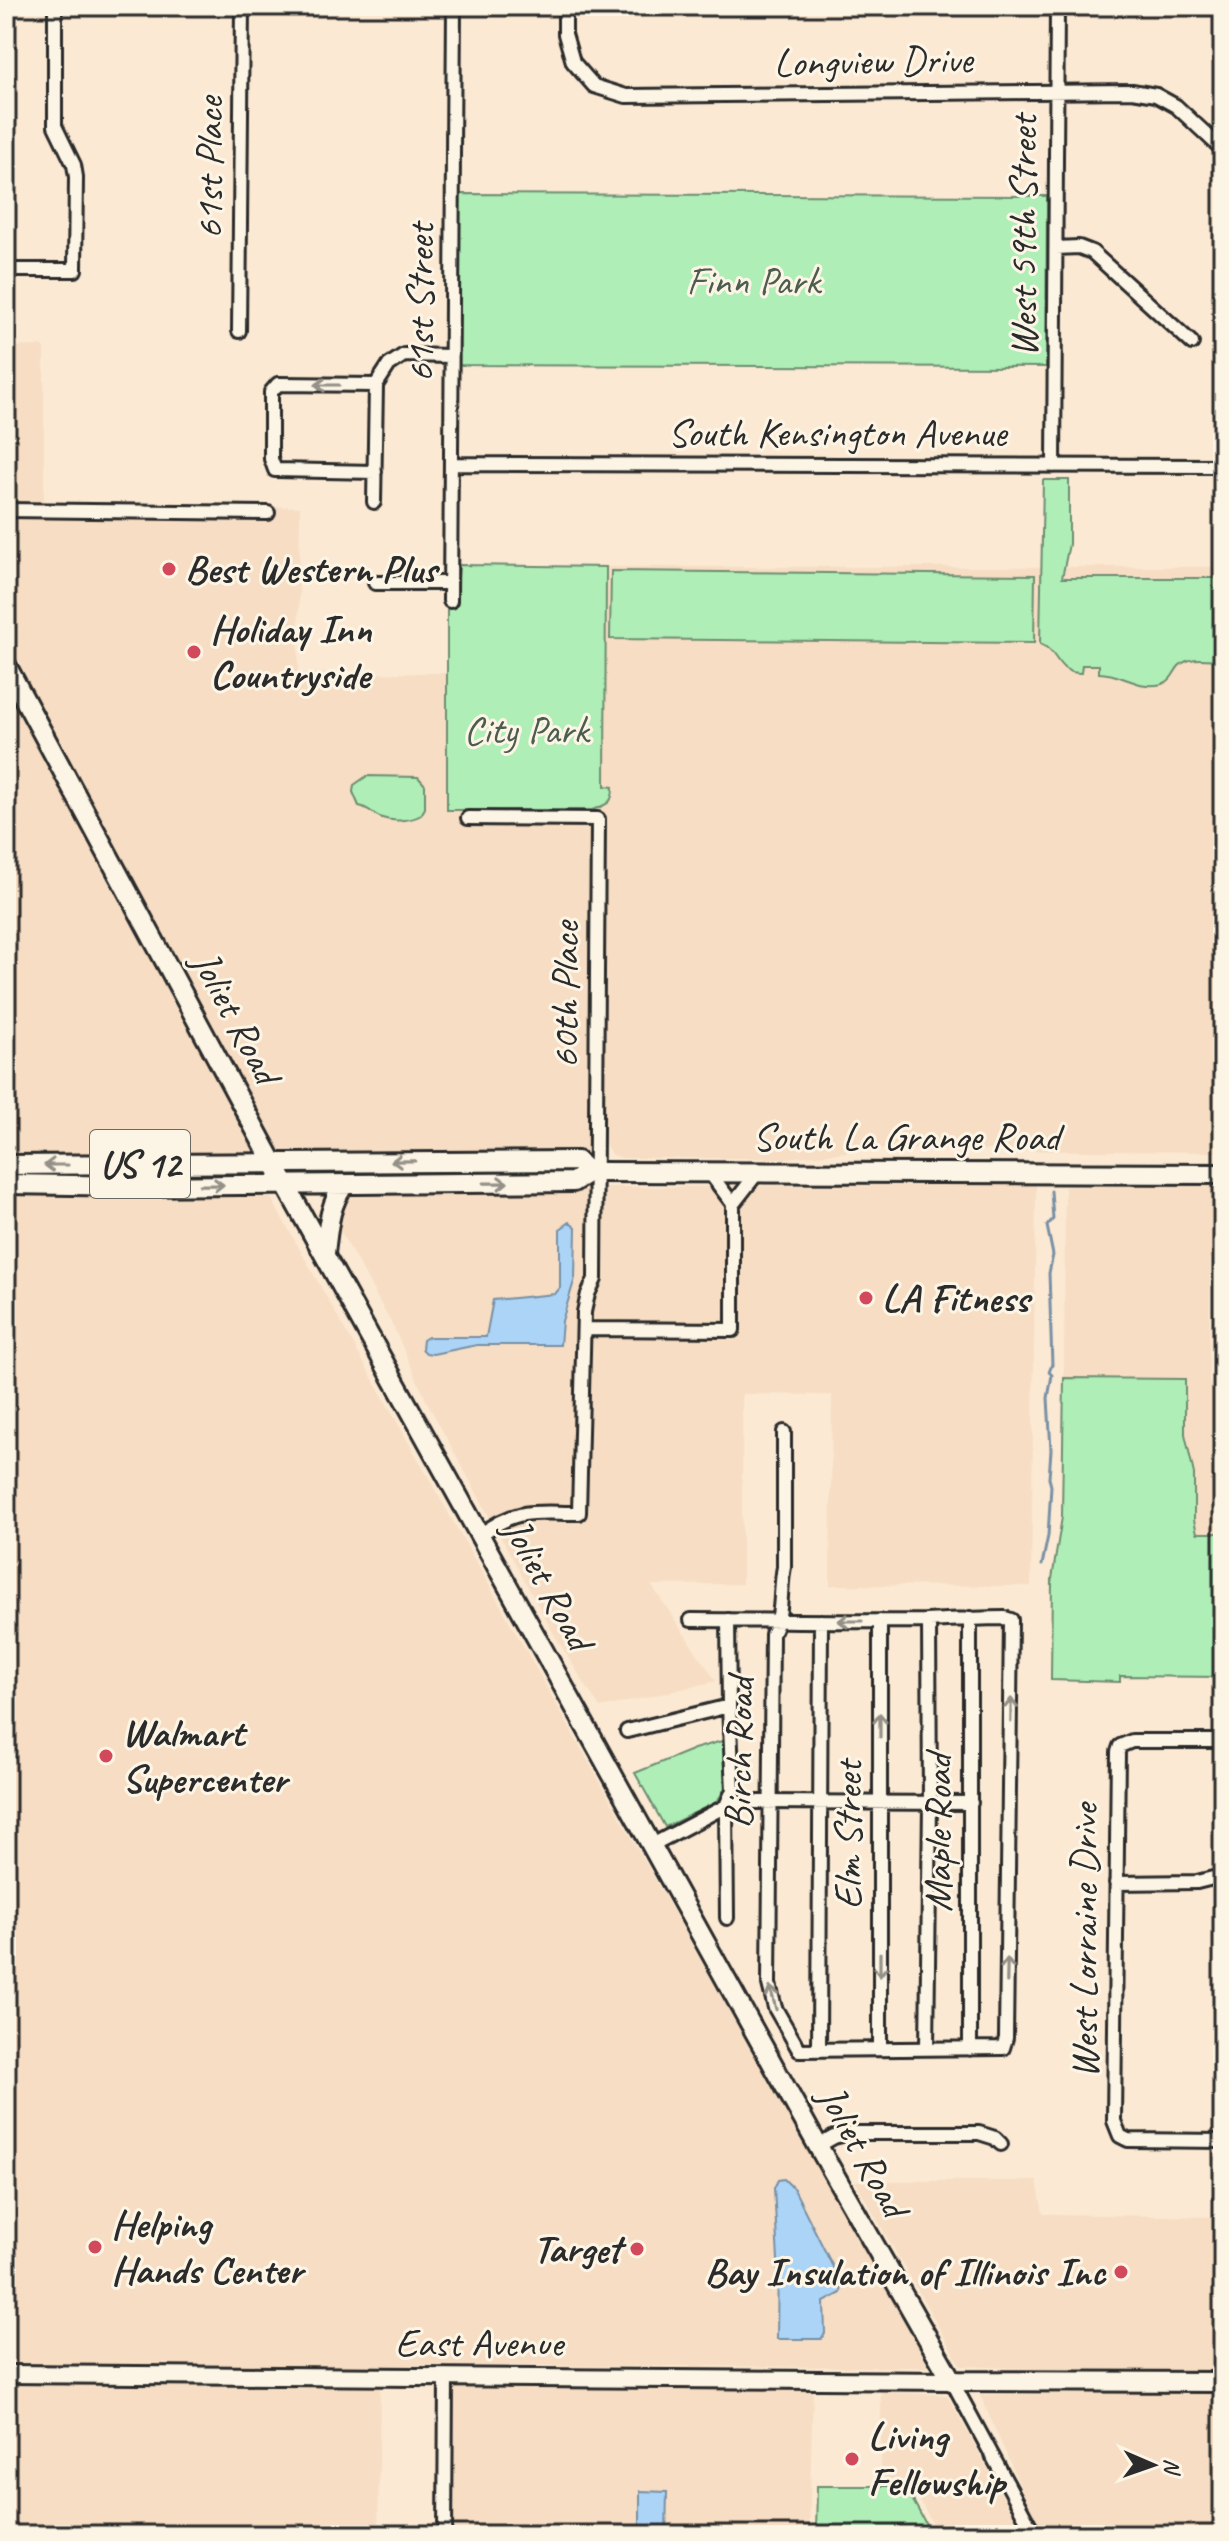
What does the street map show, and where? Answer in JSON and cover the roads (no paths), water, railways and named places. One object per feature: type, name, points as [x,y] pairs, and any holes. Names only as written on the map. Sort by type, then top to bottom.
[{"type":"main road","name":"Joliet Road","points":[[6,665],[274,1164],[818,2146],[952,2381]]},
{"type":"main road","name":"South La Grange Road","points":[[6,1165],[577,1161],[593,1172]]},
{"type":"main road","name":"South La Grange Road","points":[[6,1184],[137,1186],[573,1182],[593,1172],[1223,1174]]},
{"type":"main road","points":[[325,1253],[330,1216],[344,1185]]},
{"type":"main road","points":[[952,2381],[1223,2382]]},
{"type":"street","points":[[6,270],[75,270],[76,177],[74,165],[55,126],[55,6]]},
{"type":"street","name":"61st Place","points":[[239,331],[242,6]]},
{"type":"street","name":"61st Street","points":[[450,601],[454,6]]},
{"type":"street","name":"Longview Drive","points":[[565,6],[565,34],[573,62],[594,86],[626,96],[1132,91],[1156,95],[1176,106],[1223,150]]},
{"type":"street","name":"West 59th Street","points":[[1054,466],[1057,6]]},
{"type":"street","points":[[1056,248],[1079,247],[1099,256],[1192,343]]},
{"type":"street","points":[[374,502],[376,385],[389,365],[404,355],[451,356]]},
{"type":"street","points":[[375,472],[275,470],[271,459],[271,392],[278,384],[376,385]]},
{"type":"street","name":"South Kensington Avenue","points":[[451,464],[1223,466]]},
{"type":"street","points":[[6,510],[268,513]]},
{"type":"street","points":[[375,583],[450,583]]},
{"type":"street","name":"60th Place","points":[[468,818],[598,819],[593,1172]]},
{"type":"street","points":[[480,1535],[498,1521],[520,1513],[579,1513],[584,1329],[588,1294],[595,1279],[593,1172]]},
{"type":"street","points":[[584,1329],[733,1330],[733,1204],[709,1172]]},
{"type":"street","points":[[733,1204],[758,1172]]},
{"type":"street","name":"Birch Road","points":[[784,1432],[784,1567],[780,1586],[780,1621],[772,1634],[771,1996],[799,2050],[819,2050]]},
{"type":"street","name":"Maple Road","points":[[970,1618],[970,2049]]},
{"type":"street","points":[[691,1620],[1011,1620],[1007,1991],[1003,2048],[819,2050],[821,1621]]},
{"type":"street","points":[[727,1918],[726,1806],[733,1790],[728,1620]]},
{"type":"street","name":"Elm Street","points":[[880,1621],[880,2049]]},
{"type":"street","points":[[927,2049],[929,1621]]},
{"type":"street","points":[[627,1731],[729,1706]]},
{"type":"street","name":"West Lorraine Drive","points":[[1223,1741],[1132,1741],[1120,1746],[1117,1760],[1114,2121],[1120,2136],[1137,2141],[1223,2141]]},
{"type":"street","points":[[652,1845],[726,1806],[745,1802],[971,1803]]},
{"type":"street","points":[[1116,1883],[1197,1882],[1213,1878]]},
{"type":"street","points":[[818,2146],[850,2133],[979,2133],[995,2138],[1001,2144]]},
{"type":"street","name":"East Avenue","points":[[6,2374],[952,2381]]},
{"type":"street","points":[[445,2535],[446,2376]]},
{"type":"street","name":"Joliet Road","points":[[952,2381],[1035,2535]]},
{"type":"water","points":[[570,1222],[576,1227],[575,1278],[562,1321],[560,1345],[477,1345],[433,1354],[422,1349],[423,1340],[428,1337],[486,1337],[493,1300],[555,1294],[560,1288],[560,1229]]},
{"type":"water","points":[[784,2179],[794,2189],[842,2285],[841,2293],[824,2302],[825,2333],[821,2339],[777,2339],[778,2260],[774,2188],[778,2180]]},
{"type":"water","points":[[640,2491],[667,2492],[666,2535],[640,2535]]},
{"type":"waterway","points":[[1042,1565],[1048,1536],[1051,1486],[1049,1273],[1053,1255],[1047,1226],[1053,1219],[1051,1191]]},
{"type":"place","name":"Best Western Plus","points":[[169,569]]},
{"type":"place","name":"Holiday Inn Countryside","points":[[194,652]]},
{"type":"place","name":"LA Fitness","points":[[866,1298]]},
{"type":"place","name":"Walmart Supercenter","points":[[106,1756]]},
{"type":"place","name":"Helping Hands Center","points":[[95,2247]]},
{"type":"place","name":"Target","points":[[637,2249]]},
{"type":"place","name":"Bay Insulation of Illinois Inc","points":[[1121,2272]]},
{"type":"place","name":"Living Fellowship","points":[[852,2459]]},
{"type":"park label","name":"Finn Park","points":[[753,281]]},
{"type":"park label","name":"City Park","points":[[526,730]]}]
